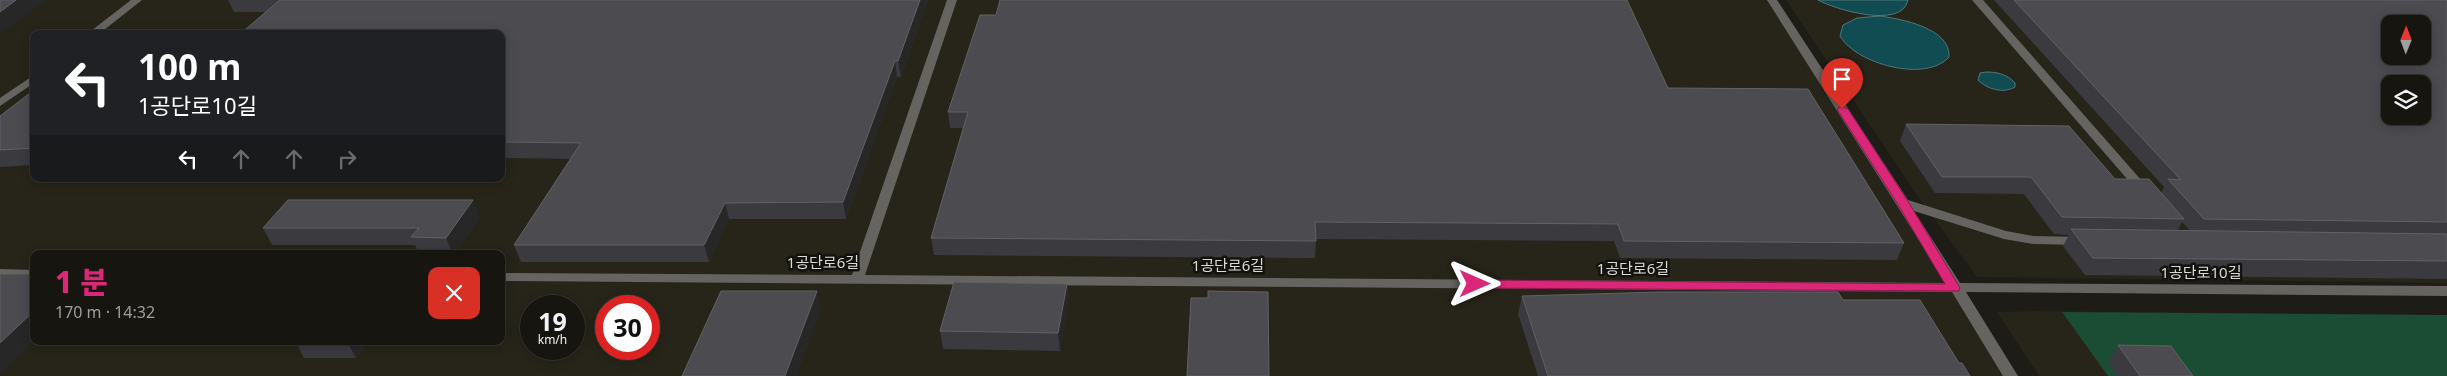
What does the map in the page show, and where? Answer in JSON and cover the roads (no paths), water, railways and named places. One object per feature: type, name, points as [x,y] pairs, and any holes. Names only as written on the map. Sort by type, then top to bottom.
[{"type":"street","points":[[97,30],[137,0]]},
{"type":"street","points":[[857,280],[952,0]]},
{"type":"street","points":[[1772,0],[1903,203],[1954,288],[2011,376]]},
{"type":"street","points":[[1976,0],[2153,200]]},
{"type":"street","points":[[0,103],[30,81]]},
{"type":"street","points":[[1903,203],[2004,235],[2033,240],[2092,241]]},
{"type":"street","points":[[0,273],[30,274]]},
{"type":"street","name":"1공단로6길","points":[[505,277],[1954,288]]},
{"type":"street","name":"1공단로10길","points":[[1954,288],[2447,291]]},
{"type":"water","points":[[1818,0],[1908,0],[1903,9],[1894,14],[1881,16],[1852,12]]},
{"type":"water","points":[[1880,16],[1912,23],[1934,32],[1947,47],[1949,57],[1938,65],[1925,69],[1892,67],[1861,55],[1848,46],[1840,36],[1843,25],[1857,18]]},
{"type":"water","points":[[1986,72],[2005,76],[2015,83],[2015,87],[1995,90],[1986,86],[1978,80],[1980,73]]}]
